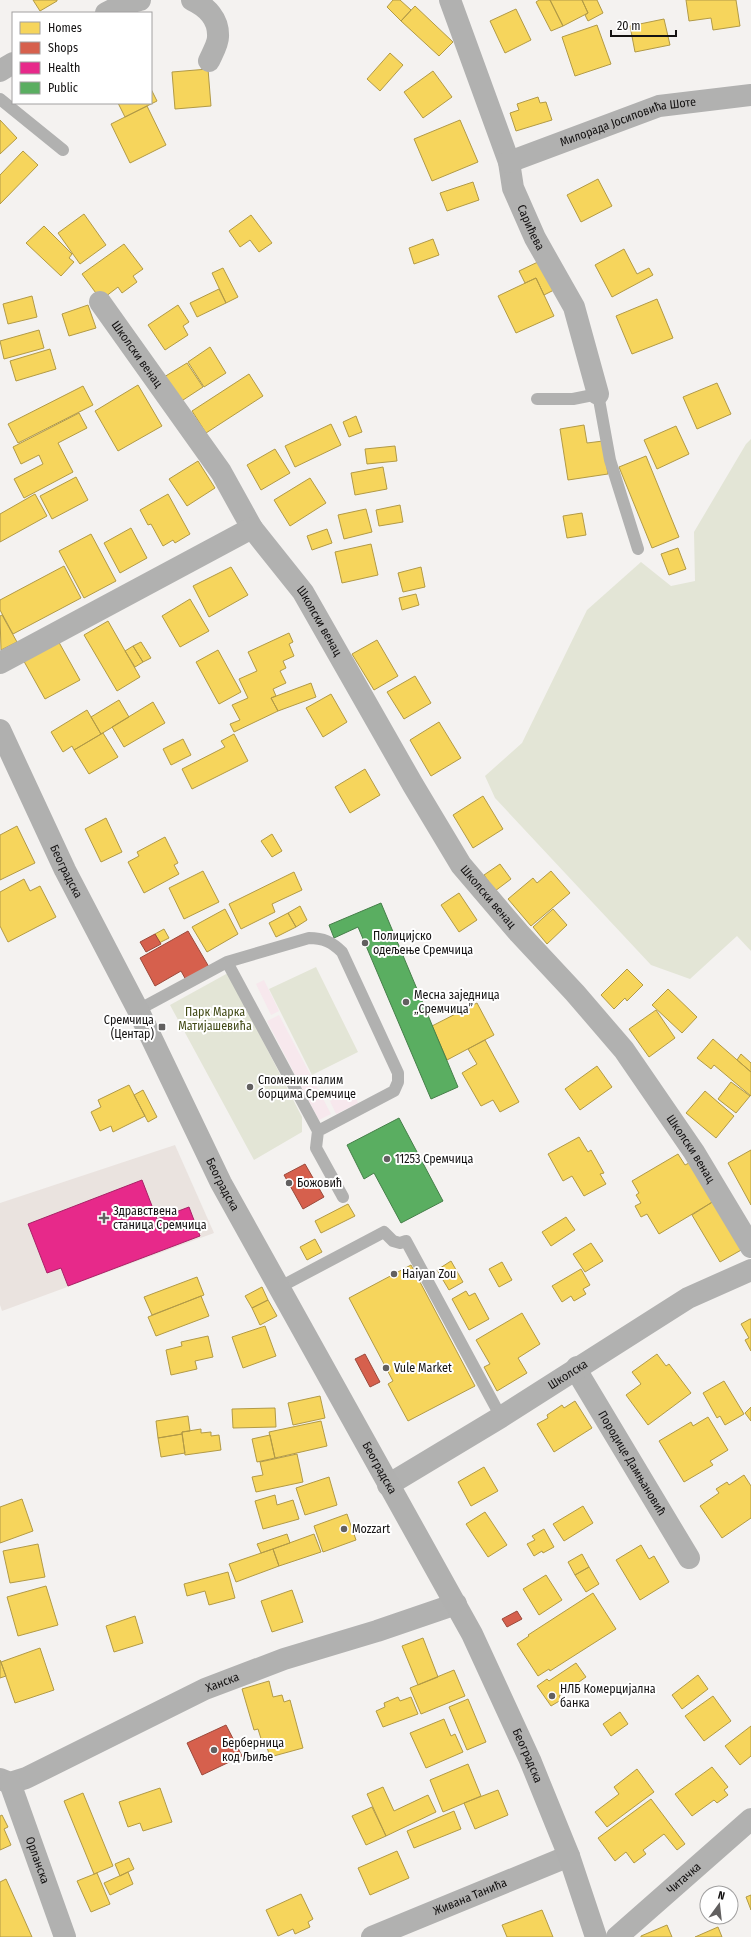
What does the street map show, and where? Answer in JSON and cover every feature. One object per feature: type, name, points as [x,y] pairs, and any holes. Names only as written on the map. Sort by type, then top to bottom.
[{"type":"main road","name":"Београдска","points":[[0,730],[65,870],[138,1010],[221,1183],[280,1286],[388,1485],[474,1638],[530,1760],[569,1856],[596,1937]]},
{"type":"street","points":[[108,12],[122,5],[140,0]]},
{"type":"street","points":[[192,0],[210,12],[216,24],[218,37],[209,61]]},
{"type":"street","name":"Сарићева","points":[[450,0],[509,162],[513,188],[535,238],[574,307],[598,394]]},
{"type":"street","points":[[0,71],[12,64]]},
{"type":"street","name":"Милорада Јосиповића Шоте","points":[[509,162],[659,106],[751,95]]},
{"type":"street","name":"Школски венац","points":[[100,302],[221,472],[252,528],[303,592],[413,785],[461,865],[519,933],[575,993],[624,1050],[694,1152],[751,1247]]},
{"type":"street","points":[[0,663],[252,528]]},
{"type":"street","name":"Школска","points":[[388,1485],[501,1417],[577,1367],[688,1298],[751,1270]]},
{"type":"street","name":"Породице Дамњановић","points":[[577,1367],[581,1378],[689,1558]]},
{"type":"street","name":"Ханска","points":[[5,1781],[26,1778],[205,1689],[284,1659],[377,1631],[456,1604]]},
{"type":"street","name":"Орланска","points":[[5,1781],[65,1937]]},
{"type":"street","name":"Читачка","points":[[617,1937],[751,1819]]},
{"type":"street","name":"Живана Танића","points":[[372,1937],[569,1856]]},
{"type":"lane","points":[[0,99],[63,150]]},
{"type":"lane","points":[[537,399],[573,399],[598,394],[610,460],[638,549]]},
{"type":"lane","points":[[138,1010],[227,962],[309,938],[323,938],[334,944],[342,952],[398,1073],[398,1082],[394,1092],[318,1131]]},
{"type":"lane","points":[[227,962],[318,1131],[316,1148],[343,1197]]},
{"type":"lane","points":[[280,1286],[384,1232],[393,1241],[400,1243],[406,1241],[501,1417]]},
{"type":"shaded area","points":[[264,980],[279,1011],[271,1015],[256,984]]},
{"type":"shaded area","points":[[279,1015],[331,1114],[319,1120],[267,1021]]},
{"type":"shaded area","points":[[347,1093],[350,1099],[355,1096],[358,1103],[336,1114],[330,1101]]},
{"type":"shaded area","name":"Здравствена станица Сремчица","points":[[175,1145],[214,1233],[2,1311],[0,1305],[0,1203]]},
{"type":"green space","points":[[751,439],[751,951],[737,936],[690,979],[651,965],[495,798],[485,776],[522,743],[587,610],[641,562],[671,586],[695,581],[694,532],[746,444]]},
{"type":"green space","points":[[316,967],[358,1052],[312,1075],[269,989]]},
{"type":"green space","name":"Парк Марка Матијашевића","points":[[228,973],[302,1117],[302,1132],[254,1160],[170,1005]]},
{"type":"building: Homes","points":[[33,0],[57,0],[57,1],[40,11]]},
{"type":"building: Homes","points":[[393,0],[400,0],[411,10],[401,21],[387,7]]},
{"type":"building: Homes","points":[[539,0],[550,0],[563,26],[551,31],[536,2]]},
{"type":"building: Homes","points":[[550,0],[582,0],[588,13],[563,26]]},
{"type":"building: Homes","points":[[582,0],[597,0],[603,13],[588,21],[585,15],[588,13]]},
{"type":"building: Homes","points":[[686,0],[736,0],[740,26],[713,30],[711,18],[689,21]]},
{"type":"building: Homes","points":[[415,6],[453,42],[439,56],[401,21]]},
{"type":"building: Homes","points":[[516,9],[531,40],[505,53],[490,21]]},
{"type":"building: Homes","points":[[664,19],[670,45],[635,52],[630,26]]},
{"type":"building: Homes","points":[[597,25],[611,64],[575,76],[562,37]]},
{"type":"building: Homes","points":[[390,53],[403,65],[380,91],[367,79]]},
{"type":"building: Homes","points":[[208,69],[211,106],[175,109],[172,72]]},
{"type":"building: Homes","points":[[433,71],[452,97],[423,118],[404,92]]},
{"type":"building: Homes","points":[[152,91],[157,101],[152,104]]},
{"type":"building: Homes","points":[[538,97],[540,103],[546,102],[552,120],[516,131],[510,113],[519,110],[517,104]]},
{"type":"building: Homes","points":[[118,104],[151,104],[125,117]]},
{"type":"building: Homes","points":[[147,106],[166,145],[130,163],[111,124]]},
{"type":"building: Homes","points":[[0,120],[17,138],[0,154]]},
{"type":"building: Homes","points":[[460,120],[478,162],[432,181],[414,139]]},
{"type":"building: Homes","points":[[23,151],[38,165],[0,204],[0,175]]},
{"type":"building: Homes","points":[[598,179],[612,206],[581,222],[567,195]]},
{"type":"building: Homes","points":[[473,182],[479,200],[447,211],[440,193]]},
{"type":"building: Homes","points":[[84,214],[106,245],[80,264],[58,233]]},
{"type":"building: Homes","points":[[251,215],[272,243],[259,252],[250,240],[240,247],[229,231]]},
{"type":"building: Homes","points":[[44,226],[72,254],[69,258],[74,262],[61,276],[26,243]]},
{"type":"building: Homes","points":[[433,239],[439,255],[414,264],[409,248]]},
{"type":"building: Homes","points":[[124,244],[143,269],[133,276],[137,282],[122,293],[118,287],[101,300],[82,274]]},
{"type":"building: Homes","points":[[624,249],[637,274],[649,268],[653,275],[612,297],[595,265]]},
{"type":"building: Homes","points":[[542,260],[556,289],[544,295],[536,278],[525,283],[519,271]]},
{"type":"building: Homes","points":[[223,268],[238,297],[226,303],[212,273]]},
{"type":"building: Homes","points":[[536,278],[554,316],[516,333],[498,296]]},
{"type":"building: Homes","points":[[219,289],[226,303],[197,317],[190,303]]},
{"type":"building: Homes","points":[[32,296],[37,317],[8,324],[3,304]]},
{"type":"building: Homes","points":[[657,299],[673,338],[632,354],[616,316]]},
{"type":"building: Homes","points":[[88,305],[96,328],[69,336],[62,314]]},
{"type":"building: Homes","points":[[178,305],[189,322],[183,326],[188,335],[165,350],[148,325]]},
{"type":"building: Homes","points":[[39,330],[44,348],[4,359],[0,341]]},
{"type":"building: Homes","points":[[210,347],[226,373],[204,387],[188,362]]},
{"type":"building: Homes","points":[[50,349],[56,369],[16,381],[10,361]]},
{"type":"building: Homes","points":[[187,363],[203,387],[180,402],[164,377]]},
{"type":"building: Homes","points":[[249,374],[263,396],[206,433],[192,411]]},
{"type":"building: Homes","points":[[717,383],[731,414],[697,429],[683,397]]},
{"type":"building: Homes","points":[[138,385],[162,426],[118,451],[95,411]]},
{"type":"building: Homes","points":[[83,386],[93,405],[18,443],[8,424]]},
{"type":"building: Homes","points":[[79,413],[87,428],[58,443],[73,472],[24,498],[14,479],[43,464],[39,455],[21,464],[13,447]]},
{"type":"building: Homes","points":[[356,416],[362,432],[349,437],[343,422]]},
{"type":"building: Homes","points":[[331,424],[341,445],[295,467],[285,446]]},
{"type":"building: Homes","points":[[584,425],[587,443],[603,441],[608,474],[568,480],[560,429]]},
{"type":"building: Homes","points":[[676,426],[689,454],[657,469],[644,440]]},
{"type":"building: Homes","points":[[395,446],[397,461],[367,464],[365,449]]},
{"type":"building: Homes","points":[[275,449],[290,473],[261,490],[247,465]]},
{"type":"building: Homes","points":[[646,456],[679,537],[652,548],[619,467]]},
{"type":"building: Homes","points":[[198,461],[215,488],[187,506],[169,479]]},
{"type":"building: Homes","points":[[383,467],[387,489],[355,495],[351,473]]},
{"type":"building: Homes","points":[[76,477],[88,500],[52,519],[40,496]]},
{"type":"building: Homes","points":[[310,478],[326,503],[290,526],[274,500]]},
{"type":"building: Homes","points":[[35,494],[47,516],[0,542],[0,514]]},
{"type":"building: Homes","points":[[168,494],[190,534],[175,543],[173,540],[163,546],[151,524],[148,525],[140,510]]},
{"type":"building: Homes","points":[[400,505],[403,522],[379,526],[376,510]]},
{"type":"building: Homes","points":[[366,509],[372,532],[344,539],[338,515]]},
{"type":"building: Homes","points":[[582,513],[586,535],[567,538],[563,516]]},
{"type":"building: Homes","points":[[131,528],[147,558],[120,573],[104,543]]},
{"type":"building: Homes","points":[[327,529],[332,543],[312,550],[307,536]]},
{"type":"building: Homes","points":[[91,534],[116,581],[84,598],[59,551]]},
{"type":"building: Homes","points":[[371,544],[378,575],[342,583],[335,552]]},
{"type":"building: Homes","points":[[678,548],[686,569],[669,575],[661,554]]},
{"type":"building: Homes","points":[[64,566],[81,598],[13,634],[0,610],[0,600]]},
{"type":"building: Homes","points":[[231,567],[248,595],[209,617],[193,586]]},
{"type":"building: Homes","points":[[421,567],[425,587],[403,592],[398,573]]},
{"type":"building: Homes","points":[[416,594],[419,605],[402,610],[399,598]]},
{"type":"building: Homes","points":[[190,599],[209,631],[180,647],[162,616]]},
{"type":"building: Homes","points":[[2,615],[17,642],[1,650],[0,616]]},
{"type":"building: Homes","points":[[108,621],[140,677],[117,691],[84,635]]},
{"type":"building: Homes","points":[[289,633],[293,642],[289,644],[294,656],[283,661],[286,668],[280,671],[286,683],[273,689],[276,696],[271,698],[278,711],[234,732],[230,724],[240,720],[232,705],[248,698],[239,679],[257,671],[248,652]]},
{"type":"building: Homes","points":[[56,637],[80,680],[45,699],[21,656]]},
{"type":"building: Homes","points":[[377,640],[398,676],[374,690],[352,654]]},
{"type":"building: Homes","points":[[141,642],[151,658],[143,662],[133,646]]},
{"type":"building: Homes","points":[[133,646],[143,662],[135,667],[125,651]]},
{"type":"building: Homes","points":[[218,650],[241,692],[219,704],[196,662]]},
{"type":"building: Homes","points":[[415,676],[431,703],[404,719],[387,692]]},
{"type":"building: Homes","points":[[311,683],[316,697],[278,711],[271,698]]},
{"type":"building: Homes","points":[[331,694],[347,722],[323,737],[306,708]]},
{"type":"building: Homes","points":[[119,700],[129,717],[101,734],[91,717]]},
{"type":"building: Homes","points":[[153,702],[165,723],[124,747],[112,727]]},
{"type":"building: Homes","points":[[87,710],[101,734],[74,750],[72,746],[63,752],[51,732]]},
{"type":"building: Homes","points":[[439,722],[461,758],[431,776],[410,740]]},
{"type":"building: Homes","points":[[103,733],[118,757],[89,774],[74,750]]},
{"type":"building: Homes","points":[[234,734],[248,761],[192,789],[182,769],[225,747],[221,741]]},
{"type":"building: Homes","points":[[183,739],[191,755],[171,765],[163,749]]},
{"type":"building: Homes","points":[[365,769],[380,795],[350,813],[335,787]]},
{"type":"building: Homes","points":[[483,796],[503,829],[473,848],[453,815]]},
{"type":"building: Homes","points":[[106,818],[122,852],[101,862],[85,829]]},
{"type":"building: Homes","points":[[17,826],[35,863],[0,880],[0,835]]},
{"type":"building: Homes","points":[[272,834],[282,851],[272,857],[261,841]]},
{"type":"building: Homes","points":[[165,837],[178,863],[174,865],[179,874],[144,893],[128,862],[139,856],[137,852]]},
{"type":"building: Homes","points":[[500,864],[511,879],[495,891],[484,875]]},
{"type":"building: Homes","points":[[203,871],[219,902],[184,919],[169,888]]},
{"type":"building: Homes","points":[[551,871],[570,893],[531,926],[508,899],[533,878],[537,883]]},
{"type":"building: Homes","points":[[294,872],[302,890],[272,904],[275,912],[241,929],[229,904]]},
{"type":"building: Homes","points":[[24,879],[30,891],[40,886],[56,917],[8,942],[0,926],[0,892]]},
{"type":"building: Homes","points":[[459,893],[477,920],[459,932],[441,905]]},
{"type":"building: Homes","points":[[300,906],[307,920],[296,927],[288,913]]},
{"type":"building: Homes","points":[[225,909],[238,934],[207,952],[192,927]]},
{"type":"building: Homes","points":[[553,909],[567,925],[547,944],[533,927]]},
{"type":"building: Homes","points":[[288,913],[296,927],[276,937],[269,923]]},
{"type":"building: Homes","points":[[164,929],[169,938],[159,943],[155,934]]},
{"type":"building: Homes","points":[[627,969],[643,985],[627,1001],[625,998],[614,1009],[601,995]]},
{"type":"building: Homes","points":[[668,989],[697,1017],[682,1033],[652,1005]]},
{"type":"building: Homes","points":[[477,1003],[494,1035],[447,1060],[432,1026]]},
{"type":"building: Homes","points":[[656,1010],[675,1038],[649,1057],[629,1029]]},
{"type":"building: Homes","points":[[713,1039],[751,1072],[751,1096],[714,1065],[711,1069],[697,1058]]},
{"type":"building: Homes","points":[[485,1040],[519,1102],[500,1112],[493,1100],[481,1106],[462,1073],[477,1064],[468,1049]]},
{"type":"building: Homes","points":[[741,1054],[751,1063],[751,1072],[737,1060]]},
{"type":"building: Homes","points":[[597,1066],[612,1087],[580,1110],[565,1089]]},
{"type":"building: Homes","points":[[731,1082],[750,1096],[736,1113],[718,1099]]},
{"type":"building: Homes","points":[[129,1085],[145,1116],[113,1132],[111,1126],[100,1131],[91,1112],[101,1107],[98,1100]]},
{"type":"building: Homes","points":[[143,1090],[157,1117],[148,1122],[134,1095]]},
{"type":"building: Homes","points":[[705,1091],[734,1116],[716,1138],[686,1113]]},
{"type":"building: Homes","points":[[579,1137],[588,1152],[591,1150],[604,1173],[600,1174],[606,1184],[584,1196],[572,1176],[563,1181],[548,1154]]},
{"type":"building: Homes","points":[[751,1150],[751,1205],[728,1163]]},
{"type":"building: Homes","points":[[678,1154],[685,1165],[691,1162],[714,1201],[659,1234],[647,1214],[641,1217],[635,1206],[641,1203],[636,1195],[639,1193],[632,1181]]},
{"type":"building: Homes","points":[[714,1201],[743,1249],[720,1262],[692,1215]]},
{"type":"building: Homes","points":[[348,1204],[355,1216],[321,1233],[315,1221]]},
{"type":"building: Homes","points":[[566,1217],[575,1230],[551,1246],[542,1232]]},
{"type":"building: Homes","points":[[315,1239],[322,1252],[307,1260],[300,1247]]},
{"type":"building: Homes","points":[[591,1243],[603,1261],[585,1272],[573,1254]]},
{"type":"building: Homes","points":[[451,1261],[463,1282],[449,1290],[437,1270]]},
{"type":"building: Homes","points":[[502,1262],[512,1280],[499,1287],[489,1269]]},
{"type":"building: Homes","points":[[411,1265],[475,1386],[408,1421],[388,1384],[393,1381],[349,1298]]},
{"type":"building: Homes","points":[[581,1269],[590,1285],[583,1289],[586,1294],[574,1301],[571,1296],[562,1302],[552,1286]]},
{"type":"building: Homes","points":[[197,1277],[204,1295],[152,1315],[144,1297]]},
{"type":"building: Homes","points":[[262,1287],[268,1300],[252,1308],[245,1296]]},
{"type":"building: Homes","points":[[466,1291],[469,1296],[475,1293],[489,1319],[469,1330],[452,1299]]},
{"type":"building: Homes","points":[[201,1296],[209,1316],[156,1336],[148,1317]]},
{"type":"building: Homes","points":[[268,1300],[277,1316],[260,1325],[252,1308]]},
{"type":"building: Homes","points":[[522,1313],[540,1344],[518,1358],[527,1373],[497,1391],[484,1367],[490,1364],[476,1340]]},
{"type":"building: Homes","points":[[750,1319],[751,1351],[745,1340],[749,1338],[741,1324]]},
{"type":"building: Homes","points":[[265,1326],[276,1356],[243,1368],[232,1337]]},
{"type":"building: Homes","points":[[208,1336],[213,1357],[195,1361],[197,1369],[171,1375],[166,1350],[182,1346],[181,1342]]},
{"type":"building: Homes","points":[[657,1354],[666,1366],[669,1364],[691,1393],[648,1425],[626,1395],[641,1384],[632,1372]]},
{"type":"building: Homes","points":[[724,1381],[744,1414],[725,1425],[720,1416],[717,1418],[703,1393]]},
{"type":"building: Homes","points":[[320,1396],[325,1418],[293,1425],[288,1403]]},
{"type":"building: Homes","points":[[575,1401],[592,1428],[554,1452],[537,1424],[548,1418],[547,1415],[562,1405],[564,1408]]},
{"type":"building: Homes","points":[[751,1407],[751,1421],[745,1413]]},
{"type":"building: Homes","points":[[275,1408],[276,1427],[233,1428],[232,1409]]},
{"type":"building: Homes","points":[[188,1416],[190,1431],[182,1432],[182,1434],[158,1438],[156,1421]]},
{"type":"building: Homes","points":[[708,1417],[728,1450],[710,1461],[713,1465],[684,1482],[659,1441],[691,1422],[693,1426]]},
{"type":"building: Homes","points":[[321,1421],[327,1446],[275,1458],[269,1432]]},
{"type":"building: Homes","points":[[201,1429],[201,1433],[211,1432],[211,1436],[219,1435],[221,1450],[185,1455],[182,1432]]},
{"type":"building: Homes","points":[[182,1434],[185,1453],[161,1457],[158,1438]]},
{"type":"building: Homes","points":[[270,1435],[275,1458],[257,1462],[252,1439]]},
{"type":"building: Homes","points":[[297,1454],[303,1482],[256,1492],[252,1477],[263,1475],[260,1462]]},
{"type":"building: Homes","points":[[484,1467],[498,1491],[471,1506],[458,1482]]},
{"type":"building: Homes","points":[[744,1475],[751,1486],[751,1518],[722,1538],[700,1506],[719,1493],[716,1489],[727,1482],[729,1485]]},
{"type":"building: Homes","points":[[329,1477],[337,1505],[305,1515],[296,1488]]},
{"type":"building: Homes","points":[[275,1495],[277,1505],[293,1500],[299,1519],[263,1529],[255,1501]]},
{"type":"building: Homes","points":[[22,1499],[33,1531],[0,1543],[0,1507]]},
{"type":"building: Homes","points":[[583,1506],[593,1523],[564,1541],[553,1524]]},
{"type":"building: Homes","points":[[485,1512],[507,1545],[488,1557],[466,1524]]},
{"type":"building: Homes","points":[[347,1514],[356,1540],[323,1552],[314,1526]]},
{"type":"building: Homes","points":[[544,1529],[554,1547],[543,1553],[542,1551],[534,1556],[527,1544],[535,1540],[532,1536]]},
{"type":"building: Homes","points":[[287,1534],[290,1543],[261,1553],[257,1544]]},
{"type":"building: Homes","points":[[314,1534],[321,1552],[279,1566],[273,1549]]},
{"type":"building: Homes","points":[[38,1544],[45,1577],[10,1583],[3,1551]]},
{"type":"building: Homes","points":[[641,1545],[649,1559],[654,1556],[669,1582],[640,1600],[616,1560]]},
{"type":"building: Homes","points":[[273,1549],[279,1566],[236,1582],[229,1564]]},
{"type":"building: Homes","points":[[582,1554],[589,1567],[575,1575],[568,1562]]},
{"type":"building: Homes","points":[[589,1567],[599,1584],[586,1592],[575,1575]]},
{"type":"building: Homes","points":[[228,1572],[235,1598],[209,1605],[205,1591],[187,1596],[184,1584]]},
{"type":"building: Homes","points":[[546,1575],[562,1600],[539,1615],[523,1589]]},
{"type":"building: Homes","points":[[46,1586],[58,1625],[18,1636],[7,1597]]},
{"type":"building: Homes","points":[[292,1590],[303,1622],[272,1632],[261,1601]]},
{"type":"building: Homes","points":[[593,1593],[616,1629],[550,1671],[549,1669],[538,1676],[517,1644],[529,1636],[528,1635]]},
{"type":"building: Homes","points":[[135,1616],[143,1643],[114,1652],[106,1626]]},
{"type":"building: Homes","points":[[423,1638],[438,1677],[418,1685],[402,1646]]},
{"type":"building: Homes","points":[[40,1648],[54,1690],[15,1703],[1,1662]]},
{"type":"building: Homes","points":[[0,1660],[6,1676],[0,1678]]},
{"type":"building: Homes","points":[[576,1663],[586,1677],[559,1696],[561,1700],[551,1706],[537,1686],[547,1679],[549,1681]]},
{"type":"building: Homes","points":[[454,1670],[465,1696],[421,1714],[410,1688]]},
{"type":"building: Homes","points":[[698,1675],[708,1689],[682,1709],[672,1695]]},
{"type":"building: Homes","points":[[269,1681],[273,1697],[282,1695],[284,1702],[290,1700],[303,1748],[270,1757],[266,1744],[263,1745],[258,1729],[254,1730],[242,1689]]},
{"type":"building: Homes","points":[[713,1696],[731,1721],[704,1741],[685,1716]]},
{"type":"building: Homes","points":[[398,1697],[400,1701],[411,1697],[418,1714],[383,1727],[376,1711],[385,1707],[384,1703]]},
{"type":"building: Homes","points":[[468,1699],[486,1742],[467,1750],[449,1707]]},
{"type":"building: Homes","points":[[620,1712],[628,1724],[611,1736],[603,1724]]},
{"type":"building: Homes","points":[[444,1719],[451,1736],[455,1734],[463,1752],[426,1768],[410,1733]]},
{"type":"building: Homes","points":[[751,1726],[751,1756],[740,1765],[725,1746]]},
{"type":"building: Homes","points":[[468,1764],[481,1796],[443,1812],[430,1780]]},
{"type":"building: Homes","points":[[712,1767],[728,1787],[724,1790],[728,1795],[717,1803],[714,1800],[692,1816],[675,1794]]},
{"type":"building: Homes","points":[[637,1769],[654,1792],[607,1827],[595,1812],[619,1794],[614,1787]]},
{"type":"building: Homes","points":[[383,1787],[394,1811],[428,1795],[436,1812],[386,1836],[367,1794]]},
{"type":"building: Homes","points":[[160,1788],[172,1822],[143,1831],[140,1823],[128,1827],[119,1802]]},
{"type":"building: Homes","points":[[498,1790],[508,1815],[475,1829],[464,1803]]},
{"type":"building: Homes","points":[[83,1793],[113,1866],[94,1874],[64,1801]]},
{"type":"building: Homes","points":[[651,1799],[685,1844],[677,1850],[664,1834],[643,1850],[646,1854],[634,1863],[626,1852],[615,1861],[598,1838]]},
{"type":"building: Homes","points":[[372,1807],[386,1836],[366,1845],[352,1816]]},
{"type":"building: Homes","points":[[454,1811],[461,1829],[414,1848],[407,1831]]},
{"type":"building: Homes","points":[[2,1815],[8,1827],[4,1829],[11,1845],[0,1850],[0,1816]]},
{"type":"building: Homes","points":[[397,1851],[409,1878],[370,1895],[358,1868]]},
{"type":"building: Homes","points":[[129,1858],[134,1869],[120,1876],[115,1864]]},
{"type":"building: Homes","points":[[128,1872],[133,1884],[110,1895],[104,1883]]},
{"type":"building: Homes","points":[[97,1873],[110,1904],[91,1912],[77,1881]]},
{"type":"building: Homes","points":[[6,1879],[32,1937],[0,1937],[0,1882]]},
{"type":"building: Homes","points":[[301,1894],[313,1919],[308,1922],[310,1927],[295,1934],[293,1929],[278,1936],[266,1910]]},
{"type":"building: Homes","points":[[751,1895],[751,1910],[746,1897]]},
{"type":"building: Homes","points":[[542,1910],[553,1937],[507,1937],[502,1925]]},
{"type":"building: Homes","points":[[667,1925],[672,1937],[641,1937],[641,1936]]},
{"type":"building: Homes","points":[[718,1927],[722,1937],[695,1937]]},
{"type":"building: Shops","points":[[188,931],[209,967],[186,980],[181,971],[155,986],[140,958]]},
{"type":"building: Shops","points":[[155,934],[161,944],[146,952],[140,942]]},
{"type":"building: Shops","points":[[305,1164],[324,1197],[303,1209],[284,1175]]},
{"type":"building: Shops","points":[[365,1354],[380,1382],[370,1387],[355,1359]]},
{"type":"building: Shops","points":[[517,1611],[522,1619],[507,1627],[502,1619]]},
{"type":"building: Shops","name":"Берберница код Љиље","points":[[226,1725],[242,1756],[202,1775],[187,1743]]},
{"type":"building: Health","points":[[142,1180],[157,1219],[189,1207],[200,1236],[68,1286],[61,1268],[47,1273],[28,1224]]},
{"type":"building: Public","name":"Месна заједница „Сремчица”","points":[[381,903],[458,1087],[431,1099],[358,927],[334,938],[329,925]]},
{"type":"building: Public","name":"11253 Сремчица","points":[[399,1118],[443,1201],[401,1223],[374,1173],[364,1179],[347,1145]]},
{"type":"place","name":"Полицијско одељење Сремчица","points":[[365,943]]},
{"type":"place","name":"Месна заједница „Сремчица”","points":[[406,1002]]},
{"type":"place","name":"Сремчица (Центар)","points":[[162,1027]]},
{"type":"place","name":"Споменик палим борцима Сремчице","points":[[250,1087]]},
{"type":"place","name":"11253 Сремчица","points":[[387,1159]]},
{"type":"place","name":"Божовић","points":[[289,1183]]},
{"type":"place","name":"Здравствена станица Сремчица","points":[[104,1218]]},
{"type":"place","name":"Haiyan Zou","points":[[394,1274]]},
{"type":"place","name":"Vule Market","points":[[386,1368]]},
{"type":"place","name":"Mozzart","points":[[344,1529]]},
{"type":"place","name":"НЛБ Комерцијална банка","points":[[552,1696]]},
{"type":"place","name":"Берберница код Љиље","points":[[214,1750]]}]
